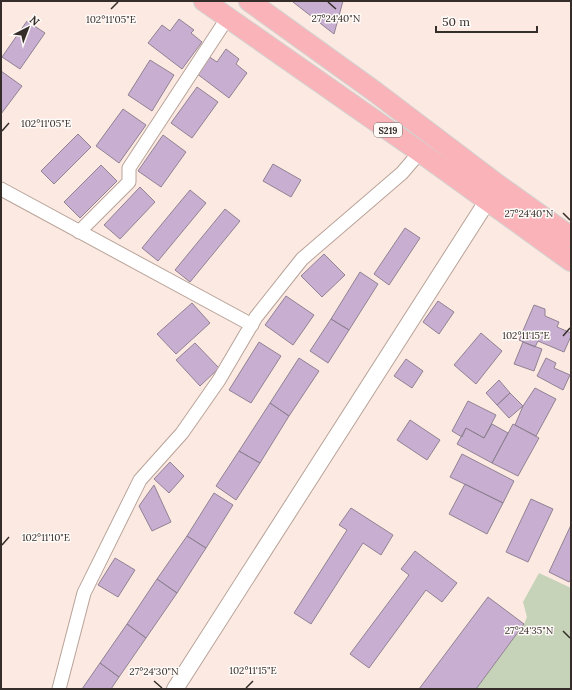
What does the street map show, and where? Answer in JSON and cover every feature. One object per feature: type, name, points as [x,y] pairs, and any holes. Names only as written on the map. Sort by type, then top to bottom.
[{"type":"main road","name":"S219","points":[[204,1],[420,152],[571,237]]},
{"type":"main road","name":"S219","points":[[249,1],[374,91],[571,261]]},
{"type":"street","points":[[79,232],[129,182],[129,168],[228,17]]},
{"type":"street","points":[[59,689],[84,592],[140,480],[182,433],[219,380],[252,324],[302,259],[402,173],[420,152]]},
{"type":"street","points":[[1,189],[252,324]]},
{"type":"street","points":[[175,689],[493,193]]},
{"type":"green space","points":[[539,573],[571,588],[571,689],[476,689],[524,624],[527,617],[523,602]]},
{"type":"building","points":[[343,1],[334,34],[293,2]]},
{"type":"building","points":[[179,19],[194,30],[191,33],[202,42],[182,69],[148,43],[162,25],[170,31]]},
{"type":"building","points":[[27,21],[45,33],[20,69],[2,57]]},
{"type":"building","points":[[226,49],[239,59],[236,64],[247,73],[229,98],[196,73],[208,56],[217,62]]},
{"type":"building","points":[[150,60],[174,75],[152,111],[128,95]]},
{"type":"building","points":[[1,71],[22,86],[1,114]]},
{"type":"building","points":[[197,87],[218,102],[192,138],[171,123]]},
{"type":"building","points":[[123,109],[146,125],[119,163],[96,146]]},
{"type":"building","points":[[78,134],[91,147],[54,184],[41,171]]},
{"type":"building","points":[[163,135],[186,152],[161,187],[138,171]]},
{"type":"building","points":[[273,164],[301,180],[291,197],[263,181]]},
{"type":"building","points":[[101,165],[117,181],[80,218],[64,202]]},
{"type":"building","points":[[140,187],[155,202],[120,239],[104,225]]},
{"type":"building","points":[[190,190],[206,203],[158,261],[142,248]]},
{"type":"building","points":[[225,209],[240,221],[190,282],[175,270]]},
{"type":"building","points":[[405,228],[420,238],[389,285],[374,274]]},
{"type":"building","points":[[324,254],[345,275],[322,297],[301,276]]},
{"type":"building","points":[[360,272],[378,284],[349,330],[331,319]]},
{"type":"building","points":[[286,296],[314,315],[293,345],[265,325]]},
{"type":"building","points":[[438,301],[454,312],[439,334],[423,322]]},
{"type":"building","points":[[192,303],[210,323],[176,354],[157,334]]},
{"type":"building","points":[[534,305],[545,309],[545,316],[559,322],[557,327],[571,333],[564,352],[538,341],[535,347],[519,340]]},
{"type":"building","points":[[331,319],[349,330],[328,363],[310,351]]},
{"type":"building","points":[[481,333],[502,351],[476,384],[454,365]]},
{"type":"building","points":[[259,342],[281,356],[251,403],[229,390]]},
{"type":"building","points":[[523,342],[542,349],[534,371],[514,364]]},
{"type":"building","points":[[195,343],[219,368],[200,386],[176,360]]},
{"type":"building","points":[[299,358],[319,371],[289,416],[270,403]]},
{"type":"building","points":[[546,358],[556,363],[554,368],[570,375],[563,390],[537,376]]},
{"type":"building","points":[[406,359],[423,371],[412,388],[394,376]]},
{"type":"building","points":[[499,380],[510,393],[497,405],[486,393]]},
{"type":"building","points":[[535,388],[556,399],[536,436],[515,425],[523,406]]},
{"type":"building","points":[[510,393],[523,406],[509,418],[497,405]]},
{"type":"building","points":[[468,401],[496,415],[484,438],[466,428],[462,437],[452,431]]},
{"type":"building","points":[[270,403],[289,416],[260,463],[239,451]]},
{"type":"building","points":[[410,420],[440,440],[427,460],[397,440]]},
{"type":"building","points":[[492,424],[508,433],[492,463],[457,444],[466,428],[484,438]]},
{"type":"building","points":[[513,424],[539,438],[518,476],[492,463]]},
{"type":"building","points":[[239,451],[260,463],[236,500],[216,486]]},
{"type":"building","points":[[462,454],[514,481],[503,503],[450,477]]},
{"type":"building","points":[[170,462],[184,476],[169,493],[154,479]]},
{"type":"building","points":[[465,484],[503,503],[487,534],[449,514]]},
{"type":"building","points":[[154,485],[171,522],[152,531],[139,506]]},
{"type":"building","points":[[214,493],[233,505],[206,548],[187,536]]},
{"type":"building","points":[[531,499],[553,509],[528,562],[506,552]]},
{"type":"building","points":[[351,508],[393,535],[381,555],[363,543],[311,624],[294,613],[347,530],[339,525]]},
{"type":"building","points":[[571,525],[571,579],[569,582],[549,572]]},
{"type":"building","points":[[187,536],[206,548],[177,593],[157,579]]},
{"type":"building","points":[[415,551],[457,583],[442,602],[426,590],[369,668],[350,654],[409,575],[401,569]]},
{"type":"building","points":[[115,558],[135,570],[118,597],[98,585]]},
{"type":"building","points":[[157,579],[177,593],[146,638],[127,624]]},
{"type":"building","points":[[488,597],[524,624],[476,689],[419,689]]},
{"type":"building","points":[[127,624],[146,638],[119,677],[100,663]]},
{"type":"building","points":[[100,663],[119,677],[111,689],[82,689]]}]
